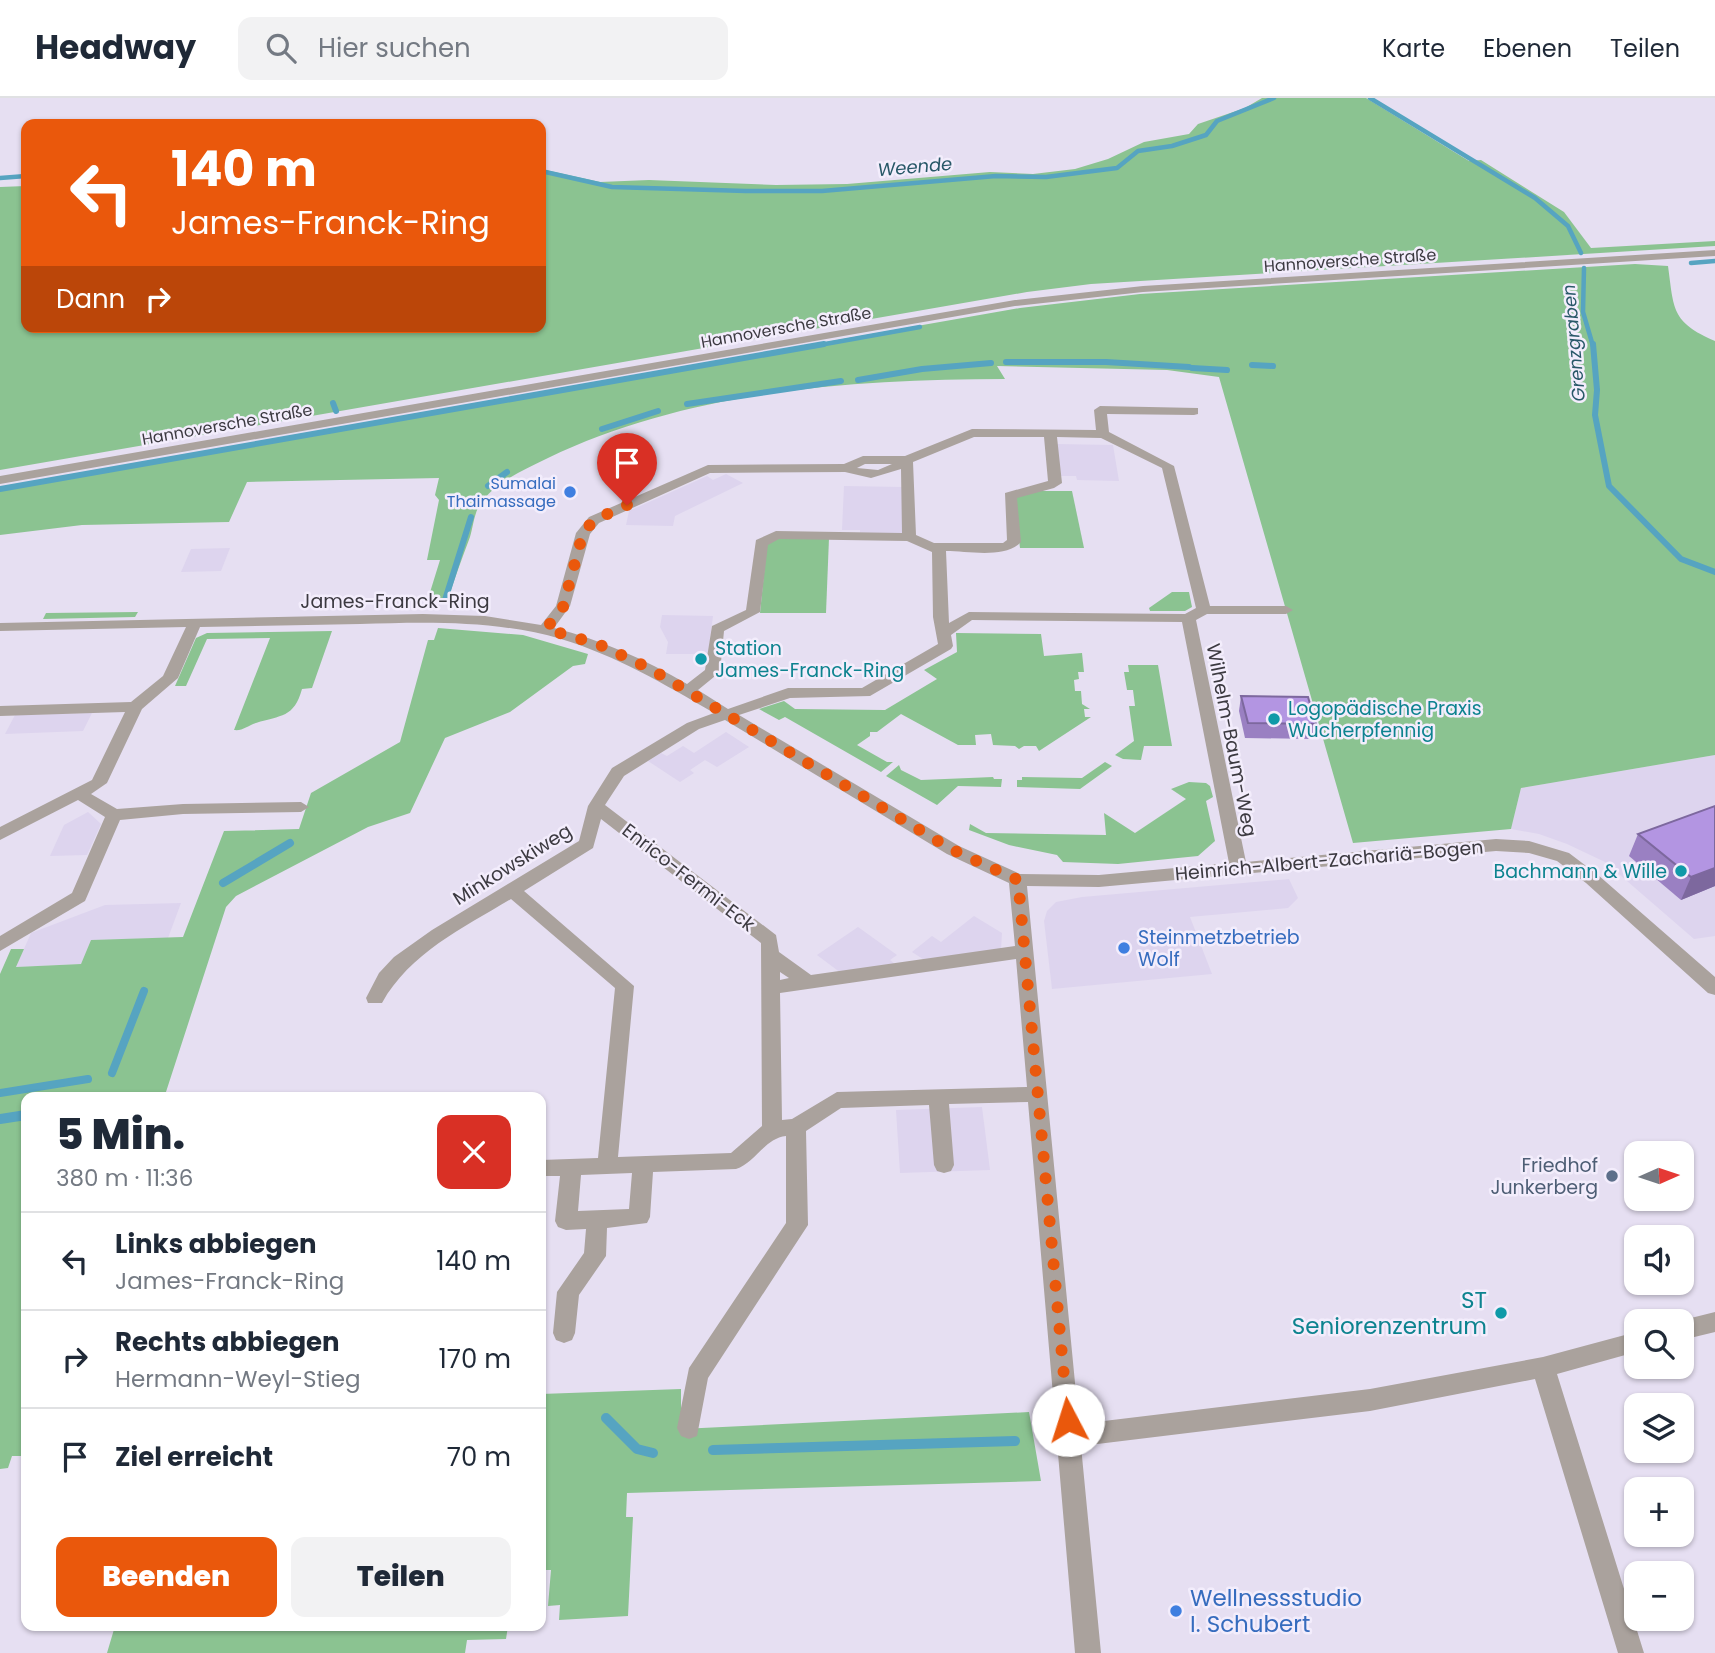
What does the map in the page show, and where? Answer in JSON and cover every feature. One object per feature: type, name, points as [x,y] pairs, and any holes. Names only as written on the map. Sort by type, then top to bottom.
[{"type":"street","name":"Hannoversche Straße","points":[[0,480],[1015,303],[1143,289],[1715,253]]},
{"type":"street","points":[[1102,434],[1100,410],[1194,411]]},
{"type":"street","points":[[546,629],[563,607],[583,533],[594,520],[708,469],[846,468],[863,460],[907,460],[972,433],[1102,434],[1168,466],[1204,610]]},
{"type":"street","points":[[935,548],[1006,547],[1014,542],[1010,496],[1021,489],[1044,489],[1055,483],[1050,433]]},
{"type":"street","points":[[907,460],[909,537]]},
{"type":"street","points":[[687,691],[712,672],[717,629],[753,612],[761,543],[776,535],[909,537],[939,550],[940,617],[945,632],[969,616],[1188,618],[1204,610],[1286,610]]},
{"type":"street","name":"James-Franck-Ring","points":[[0,627],[468,618],[546,629],[598,644],[649,668],[953,850],[1018,880]]},
{"type":"street","name":"Wilhelm-Baum-Weg","points":[[1188,618],[1238,869]]},
{"type":"street","points":[[0,834],[99,783],[135,707],[170,678],[195,623]]},
{"type":"street","name":"Minkowskiweg","points":[[374,998],[386,978],[401,962],[587,844],[596,806],[618,772],[693,726],[788,692],[865,693],[946,646],[945,632]]},
{"type":"street","points":[[0,711],[135,707]]},
{"type":"street","points":[[80,793],[114,815],[183,809],[301,807]]},
{"type":"street","name":"Enrico-Fermi-Eck","points":[[596,806],[770,940],[770,955],[808,983]]},
{"type":"street","points":[[0,944],[79,897],[114,815]]},
{"type":"street","name":"Heinrich-Albert-Zachariä-Bogen","points":[[1018,880],[1099,881],[1496,845],[1547,851],[1563,857],[1592,879],[1715,988]]},
{"type":"street","points":[[1018,880],[1088,1653]]},
{"type":"street","points":[[512,890],[625,986],[607,1166]]},
{"type":"street","points":[[770,988],[1024,951]]},
{"type":"street","points":[[770,955],[772,1129]]},
{"type":"street","points":[[546,1168],[736,1161],[772,1129],[796,1128],[837,1100],[1037,1094]]},
{"type":"street","points":[[938,1097],[944,1165]]},
{"type":"street","points":[[689,1428],[697,1375],[797,1225],[796,1128]]},
{"type":"street","points":[[571,1167],[566,1220],[639,1217],[643,1165]]},
{"type":"street","points":[[564,1333],[568,1292],[595,1256],[597,1219]]},
{"type":"street","points":[[1694,1327],[1715,1322]]},
{"type":"street","points":[[1069,1436],[1370,1400],[1543,1367],[1624,1345]]},
{"type":"street","points":[[1543,1367],[1631,1653]]},
{"type":"shaded area","points":[[1056,444],[1113,445],[1119,481],[1077,480],[1076,476],[1060,476]]},
{"type":"shaded area","points":[[726,474],[743,483],[675,516],[673,526],[626,525],[629,511],[707,476],[713,480]]},
{"type":"shaded area","points":[[844,486],[903,487],[903,535],[860,534],[860,530],[842,530]]},
{"type":"shaded area","points":[[230,548],[221,571],[181,572],[191,549]]},
{"type":"shaded area","points":[[662,615],[713,616],[708,654],[666,654],[668,642],[660,627]]},
{"type":"shaded area","points":[[92,713],[83,731],[5,734],[15,715]]},
{"type":"shaded area","points":[[726,732],[749,747],[717,767],[705,760],[690,770],[694,773],[680,782],[648,761],[661,753],[667,756],[683,746],[694,753]]},
{"type":"shaded area","name":"Bachmann & Wille","points":[[1715,755],[1715,936],[1694,939],[1605,862],[1539,834],[1511,829],[1521,788]]},
{"type":"shaded area","points":[[88,812],[101,824],[87,855],[50,856],[64,825]]},
{"type":"shaded area","name":"Steinmetzbetrieb Wolf","points":[[1289,879],[1298,898],[1288,908],[1190,917],[1212,974],[1052,989],[1044,921],[1047,911],[1056,902],[1082,897]]},
{"type":"shaded area","points":[[181,903],[168,938],[91,940],[81,964],[16,967],[31,933],[105,905]]},
{"type":"shaded area","points":[[974,916],[1002,933],[1001,950],[926,961],[912,952],[932,936],[941,942]]},
{"type":"shaded area","points":[[858,927],[897,955],[890,960],[896,965],[841,973],[817,955]]},
{"type":"shaded area","points":[[982,1107],[990,1170],[900,1173],[896,1110]]},
{"type":"green space","points":[[1262,98],[1366,98],[1469,161],[1481,160],[1564,212],[1591,248],[1715,241],[1715,246],[1091,284],[1027,292],[0,470],[0,187],[21,186],[21,333],[546,333],[546,170],[600,182],[649,180],[776,185],[847,184],[990,172],[1033,174],[1075,169],[1108,159],[1144,142],[1189,134],[1198,124],[1245,108]]},
{"type":"green space","points":[[1635,264],[1668,266],[1677,313],[1690,327],[1715,341],[1715,755],[1521,788],[1511,829],[1353,843],[1219,377],[1167,370],[997,366],[1005,379],[830,386],[772,393],[657,417],[601,435],[548,458],[493,490],[477,510],[447,602],[427,602],[440,560],[427,560],[439,500],[435,495],[439,478],[247,482],[229,522],[82,525],[0,535],[0,487],[1020,308],[1140,294]]},
{"type":"green space","points":[[1022,491],[1072,491],[1084,548],[1020,548],[1014,496]]},
{"type":"green space","points":[[777,538],[829,538],[826,613],[760,613],[767,543]]},
{"type":"green space","points":[[1172,592],[1189,592],[1192,607],[1185,611],[1150,611],[1149,608]]},
{"type":"green space","points":[[138,612],[135,617],[43,619],[46,613]]},
{"type":"green space","points":[[438,628],[523,635],[588,654],[585,664],[573,666],[510,712],[445,738],[410,813],[368,827],[236,896],[226,907],[166,1092],[21,1092],[21,1456],[12,1456],[8,1468],[0,1469],[0,974],[11,949],[24,949],[16,967],[81,964],[91,940],[183,937],[224,831],[299,829],[311,793],[400,742],[428,640],[434,640]]},
{"type":"green space","points":[[332,631],[312,688],[302,689],[295,705],[285,714],[243,729],[234,730],[270,638],[207,639],[186,686],[175,686],[196,638],[207,633]]},
{"type":"green space","points":[[956,633],[1041,634],[1044,656],[1082,653],[1084,672],[1078,672],[1079,679],[1074,680],[1075,691],[1081,691],[1082,704],[1090,709],[1084,709],[1085,717],[1091,717],[1039,751],[1036,746],[1019,749],[1015,746],[993,745],[991,734],[975,735],[976,745],[958,745],[901,714],[877,732],[870,732],[870,736],[857,745],[887,762],[893,762],[881,772],[785,717],[779,720],[759,709],[784,701],[795,709],[885,710],[937,679],[924,670],[957,652]]},
{"type":"green space","points":[[1128,665],[1158,665],[1172,746],[1144,746],[1141,760],[1123,759],[1115,755],[1134,741],[1129,706],[1135,706],[1133,690],[1127,690],[1124,672],[1129,672]]},
{"type":"green space","points":[[1105,762],[1112,766],[1080,789],[1017,787],[1017,780],[1022,780],[1022,777],[1082,778]]},
{"type":"green space","points":[[899,765],[901,770],[921,780],[993,777],[1002,779],[1001,787],[958,786],[937,805],[886,776]]},
{"type":"green space","points":[[1189,782],[1206,783],[1210,786],[1213,797],[1206,801],[1215,841],[1198,856],[1118,864],[1063,862],[1057,855],[1009,845],[969,830],[970,824],[986,833],[1106,835],[1104,813],[1135,833],[1186,799],[1171,789]]},
{"type":"green space","points":[[681,1389],[681,1429],[1029,1412],[1041,1481],[627,1493],[626,1517],[633,1517],[628,1616],[559,1620],[560,1605],[548,1606],[551,1570],[546,1570],[546,1394]]},
{"type":"green space","points":[[114,1631],[507,1631],[506,1639],[467,1640],[465,1653],[107,1653]]},
{"type":"building","points":[[1241,696],[1308,697],[1316,724],[1248,723]]},
{"type":"building","points":[[1715,806],[1715,868],[1691,877],[1638,834]]},
{"type":"waterway","name":"Weende","points":[[546,172],[612,187],[746,191],[822,191],[996,176],[1046,177],[1117,168],[1138,151],[1172,146],[1206,135],[1217,121],[1274,98]]},
{"type":"waterway","name":"Grenzgraben","points":[[1370,98],[1535,198],[1568,226],[1581,253]]},
{"type":"waterway","name":"Weende","points":[[0,178],[21,176]]},
{"type":"waterway","points":[[1691,263],[1715,261]]},
{"type":"waterway","name":"Grenzgraben","points":[[1584,268],[1583,312],[1593,346]]},
{"type":"waterway","points":[[814,346],[920,327]]},
{"type":"waterway","points":[[0,489],[824,344]]},
{"type":"waterway","name":"Grenzgraben","points":[[1593,344],[1597,390],[1595,415],[1609,486],[1681,559],[1715,572]]},
{"type":"waterway","points":[[1006,362],[1106,362],[1189,367]]},
{"type":"waterway","points":[[858,380],[922,369],[991,363]]},
{"type":"waterway","points":[[1252,365],[1273,366]]},
{"type":"waterway","points":[[1192,368],[1227,370]]},
{"type":"waterway","points":[[687,404],[841,381]]},
{"type":"waterway","points":[[333,403],[336,411]]},
{"type":"waterway","points":[[602,429],[658,411]]},
{"type":"waterway","points":[[488,486],[507,472]]},
{"type":"waterway","points":[[445,600],[471,517]]},
{"type":"waterway","points":[[223,883],[290,843]]},
{"type":"waterway","points":[[112,1073],[144,991]]},
{"type":"waterway","points":[[0,1093],[88,1079]]},
{"type":"waterway","points":[[0,1119],[21,1116]]},
{"type":"waterway","points":[[606,1418],[637,1449],[653,1453]]},
{"type":"waterway","points":[[713,1450],[1015,1441]]},
{"type":"place","name":"Sumalai Thaimassage","points":[[570,492]]},
{"type":"place","name":"Station James-Franck-Ring","points":[[701,659]]},
{"type":"place","name":"Logopädische Praxis Wucherpfennig","points":[[1274,719]]},
{"type":"place","name":"Bachmann & Wille","points":[[1681,871]]},
{"type":"place","name":"Steinmetzbetrieb Wolf","points":[[1124,948]]},
{"type":"place","name":"Friedhof Junkerberg","points":[[1612,1176]]},
{"type":"place","name":"ST Seniorenzentrum","points":[[1501,1313]]},
{"type":"place","name":"Wellnessstudio I. Schubert","points":[[1176,1611]]},
{"type":"route","points":[[627,505],[594,520],[583,533],[563,607],[546,629],[598,644],[649,668],[953,850],[1018,880],[1068,1420]]}]
